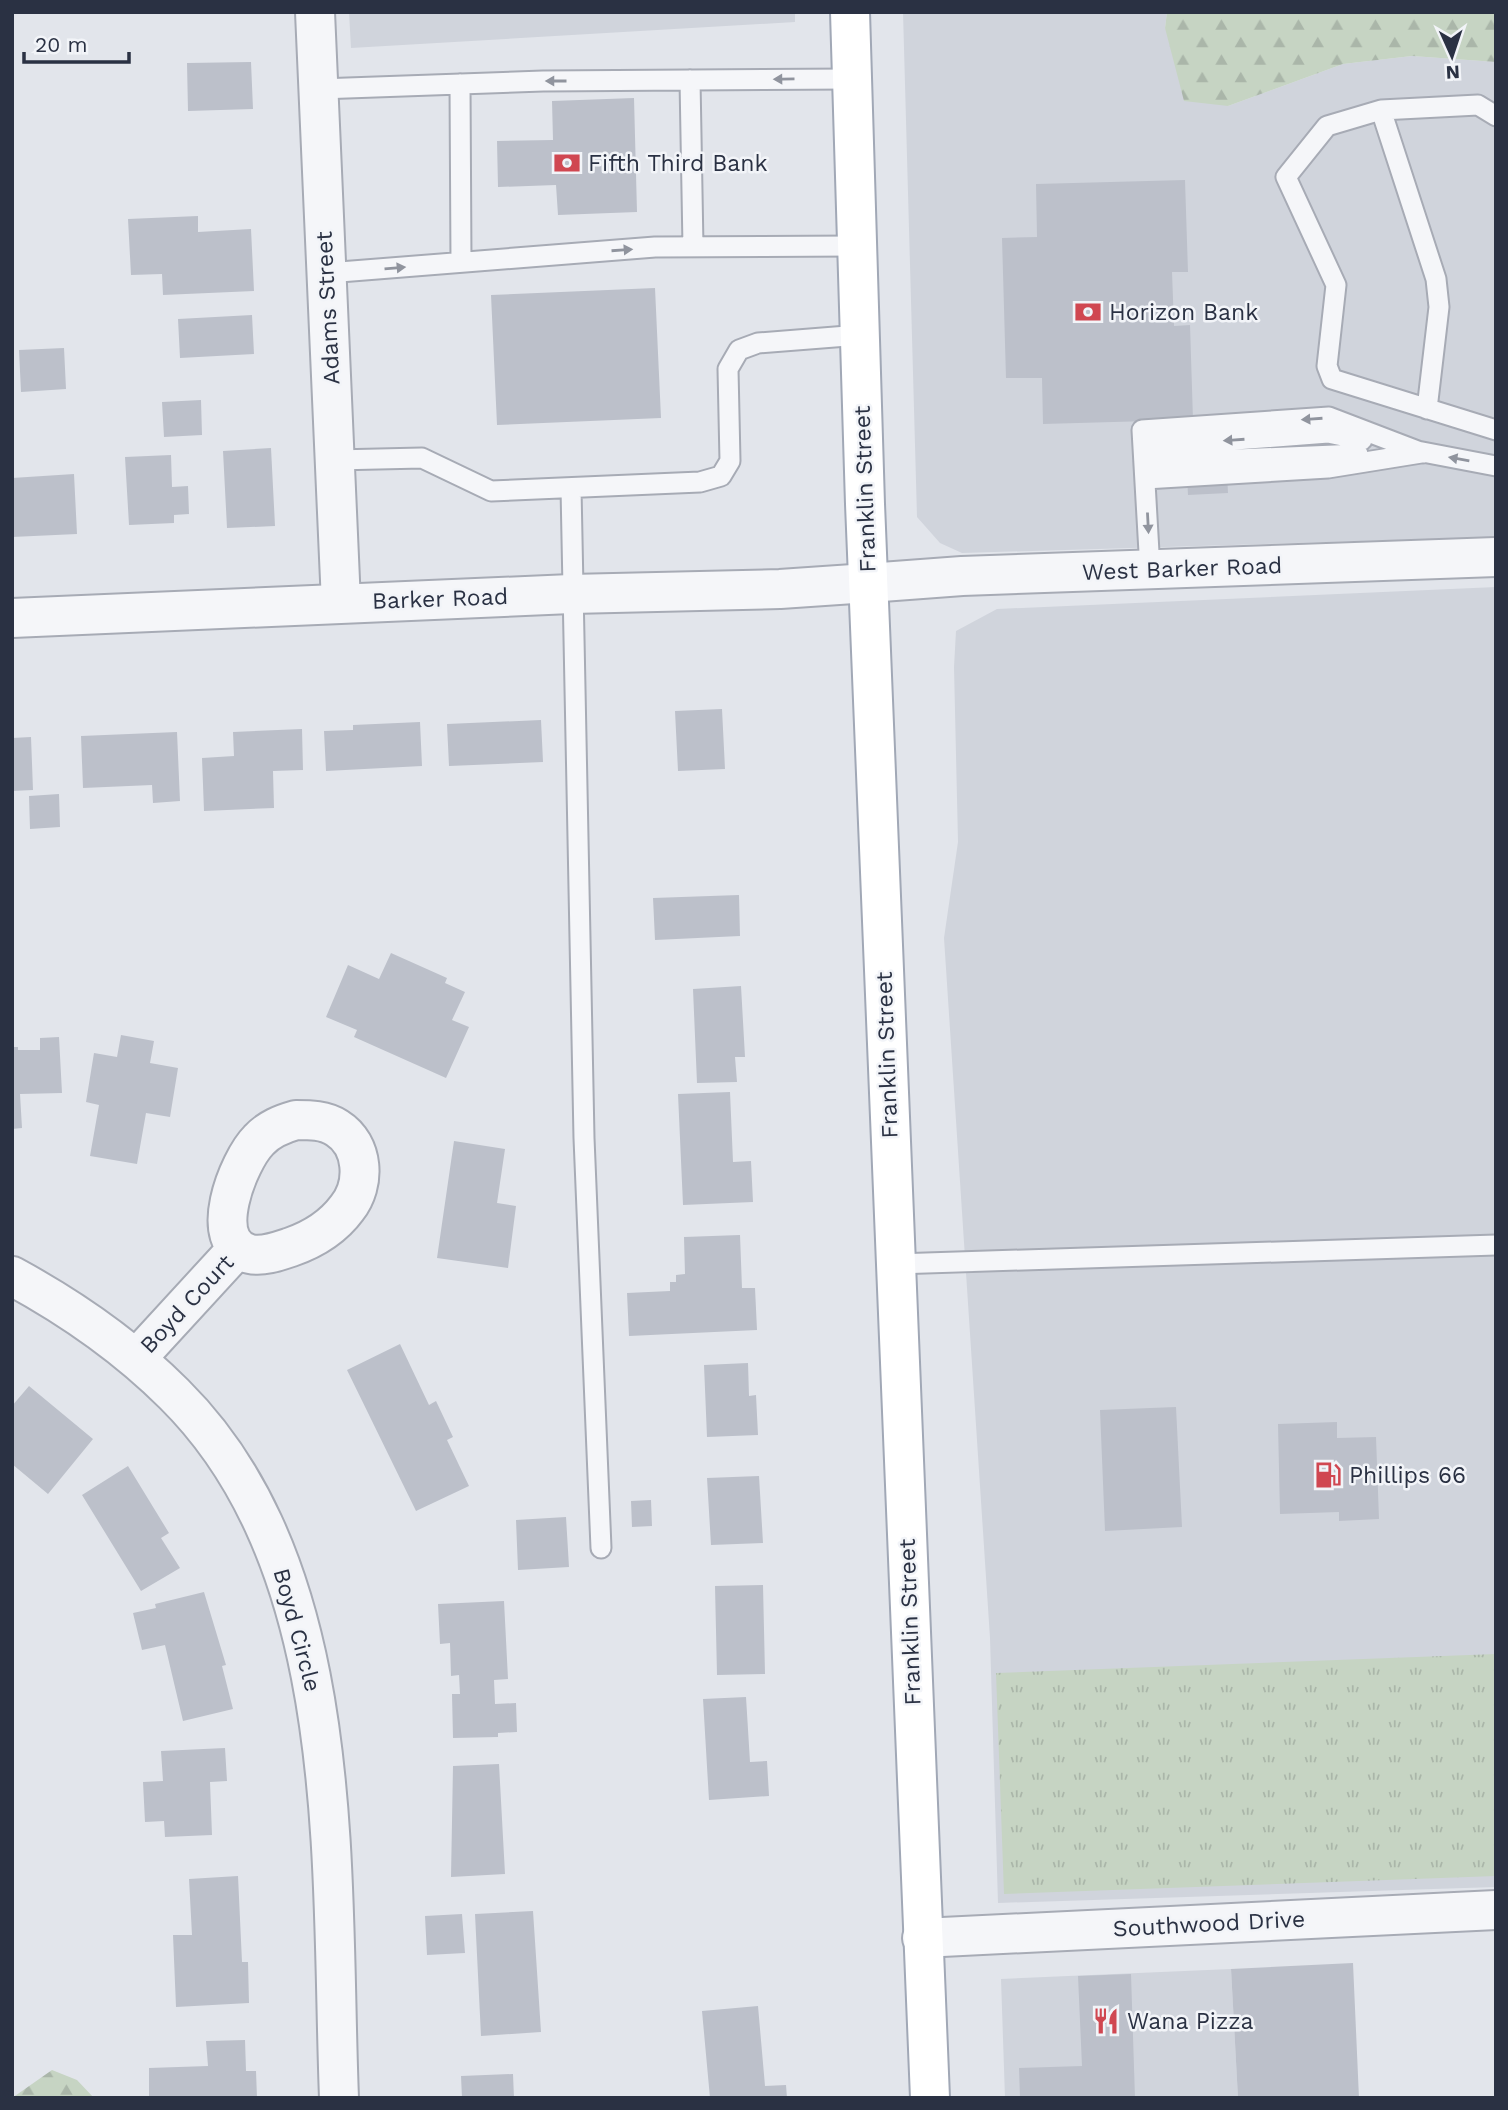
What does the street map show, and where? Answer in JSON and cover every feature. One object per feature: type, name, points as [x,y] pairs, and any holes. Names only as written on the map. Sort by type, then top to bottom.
[{"type":"main road","name":"Franklin Street","points":[[850,12],[895,1264],[930,2098]]},
{"type":"street","name":"Adams Street","points":[[315,12],[341,603]]},
{"type":"street","name":"West Barker Road","points":[[869,583],[962,576],[1496,557]]},
{"type":"street","name":"Barker Road","points":[[12,618],[571,594],[780,589],[869,583]]},
{"type":"street","name":"Boyd Court","points":[[136,1359],[237,1249]]},
{"type":"street","name":"Boyd Circle","points":[[12,1276],[61,1302],[136,1359],[176,1395],[207,1432],[235,1472],[275,1552],[299,1620],[315,1693],[326,1768],[339,2098]]},
{"type":"street","name":"Southwood Drive","points":[[922,1937],[1496,1910]]},
{"type":"lane","points":[[319,89],[460,84],[852,79]]},
{"type":"lane","points":[[690,80],[693,247]]},
{"type":"lane","points":[[460,84],[461,262]]},
{"type":"lane","points":[[1496,116],[1478,105],[1381,110],[1327,125],[1286,177],[1336,285],[1327,366],[1332,379],[1496,430]]},
{"type":"lane","points":[[1381,110],[1436,279],[1439,307],[1427,409]]},
{"type":"lane","points":[[327,273],[693,247],[858,246]]},
{"type":"lane","points":[[335,460],[422,458],[491,491],[700,482],[721,476],[730,461],[728,369],[739,350],[758,343],[860,335]]},
{"type":"lane","points":[[1150,570],[1142,430],[1329,417],[1423,453],[1496,466]]},
{"type":"lane","points":[[1144,463],[1423,453]]},
{"type":"lane","points":[[570,488],[584,1138],[601,1548]]},
{"type":"lane","points":[[895,1264],[1496,1245]]},
{"type":"shaded area","points":[[349,12],[795,12],[795,22],[351,48]]},
{"type":"shaded area","points":[[903,12],[1167,12],[1165,28],[1228,106],[1343,64],[1412,56],[1496,62],[1496,537],[962,553],[940,543],[917,517]]},
{"type":"shaded area","points":[[1496,587],[1496,1887],[998,1903],[990,1638],[944,938],[958,842],[954,667],[956,631],[997,609]]},
{"type":"shaded area","points":[[1231,1969],[1238,2098],[1005,2098],[1001,1979]]},
{"type":"green space","points":[[1167,12],[1496,12],[1496,62],[1412,56],[1343,64],[1228,106],[1184,101],[1165,28]]},
{"type":"green space","points":[[1496,1654],[1496,1876],[1004,1894],[996,1673]]},
{"type":"green space","points":[[52,2070],[77,2080],[94,2098],[12,2098]]},
{"type":"building","points":[[251,62],[253,109],[188,111],[187,63]]},
{"type":"building","name":"Fifth Third Bank","points":[[634,98],[637,212],[558,215],[556,185],[498,187],[497,141],[553,140],[552,101]]},
{"type":"building","name":"Horizon Bank","points":[[1185,180],[1188,272],[1172,272],[1174,326],[1190,325],[1193,420],[1224,418],[1228,493],[1188,495],[1184,420],[1043,424],[1042,378],[1006,378],[1002,238],[1037,237],[1036,184]]},
{"type":"building","points":[[198,216],[198,232],[251,229],[254,291],[163,295],[162,274],[131,275],[128,219]]},
{"type":"building","points":[[655,288],[661,418],[497,425],[491,295]]},
{"type":"building","points":[[252,315],[254,354],[180,358],[178,319]]},
{"type":"building","points":[[64,348],[66,389],[21,392],[19,350]]},
{"type":"building","points":[[201,400],[202,435],[164,437],[162,402]]},
{"type":"building","points":[[271,448],[275,526],[227,528],[223,451]]},
{"type":"building","points":[[171,455],[172,487],[188,486],[189,514],[174,515],[174,523],[129,525],[125,457]]},
{"type":"building","points":[[74,474],[77,534],[12,537],[12,478]]},
{"type":"building","points":[[722,709],[725,769],[678,771],[675,711]]},
{"type":"building","points":[[541,720],[543,762],[449,766],[447,724]]},
{"type":"building","points":[[420,722],[422,766],[326,771],[324,731],[353,730],[353,725]]},
{"type":"building","points":[[302,729],[303,770],[273,771],[274,808],[204,811],[202,758],[234,756],[233,732]]},
{"type":"building","points":[[177,732],[180,801],[153,803],[152,785],[83,788],[81,736]]},
{"type":"building","points":[[31,737],[33,790],[12,791],[12,738]]},
{"type":"building","points":[[59,794],[60,827],[30,829],[29,796]]},
{"type":"building","points":[[739,895],[740,936],[655,940],[653,898]]},
{"type":"building","points":[[391,953],[447,978],[445,983],[465,992],[452,1020],[469,1027],[446,1078],[354,1037],[357,1030],[326,1017],[348,965],[379,979]]},
{"type":"building","points":[[741,986],[745,1057],[735,1057],[737,1082],[697,1083],[693,989]]},
{"type":"building","points":[[121,1035],[154,1041],[150,1063],[178,1068],[170,1117],[146,1113],[137,1164],[90,1156],[99,1105],[86,1102],[94,1053],[117,1057]]},
{"type":"building","points":[[59,1037],[62,1093],[20,1094],[22,1128],[12,1129],[12,1047],[18,1047],[18,1050],[40,1050],[40,1038]]},
{"type":"building","points":[[730,1092],[733,1162],[751,1161],[753,1202],[683,1205],[678,1094]]},
{"type":"building","points":[[454,1141],[505,1149],[497,1203],[516,1206],[508,1268],[437,1258]]},
{"type":"building","points":[[740,1235],[742,1288],[755,1288],[757,1330],[629,1336],[627,1293],[670,1291],[670,1282],[676,1282],[676,1275],[685,1274],[684,1237]]},
{"type":"building","points":[[400,1344],[429,1405],[436,1401],[453,1437],[447,1440],[469,1486],[416,1511],[347,1370]]},
{"type":"building","points":[[748,1363],[749,1396],[756,1395],[758,1435],[707,1437],[704,1365]]},
{"type":"building","points":[[29,1386],[93,1439],[48,1494],[12,1464],[12,1406]]},
{"type":"building","points":[[1176,1407],[1182,1527],[1105,1531],[1100,1410]]},
{"type":"building","name":"Phillips 66","points":[[1337,1422],[1337,1438],[1376,1437],[1379,1519],[1339,1521],[1339,1512],[1280,1514],[1278,1424]]},
{"type":"building","points":[[128,1466],[169,1533],[161,1538],[180,1568],[141,1591],[82,1495]]},
{"type":"building","points":[[759,1476],[763,1543],[711,1545],[707,1478]]},
{"type":"building","points":[[651,1500],[652,1526],[632,1527],[631,1501]]},
{"type":"building","points":[[566,1517],[569,1567],[518,1570],[516,1520]]},
{"type":"building","points":[[763,1585],[765,1674],[717,1675],[715,1586]]},
{"type":"building","points":[[204,1592],[226,1665],[222,1666],[233,1709],[183,1721],[165,1645],[142,1650],[133,1613],[156,1608],[155,1604]]},
{"type":"building","points":[[504,1601],[508,1679],[494,1680],[495,1704],[516,1703],[517,1732],[498,1733],[498,1737],[453,1738],[452,1694],[460,1694],[459,1675],[451,1676],[450,1643],[440,1644],[438,1604]]},
{"type":"building","points":[[746,1697],[750,1762],[767,1761],[769,1796],[709,1800],[703,1699]]},
{"type":"building","points":[[225,1748],[227,1781],[210,1782],[212,1835],[165,1837],[164,1821],[145,1822],[143,1782],[163,1781],[161,1751]]},
{"type":"building","points":[[499,1764],[505,1874],[451,1877],[453,1766]]},
{"type":"building","points":[[238,1876],[242,1962],[248,1962],[249,2003],[176,2007],[173,1935],[192,1935],[189,1879]]},
{"type":"building","points":[[533,1911],[541,2032],[481,2036],[475,1914]]},
{"type":"building","points":[[462,1914],[465,1953],[427,1955],[425,1916]]},
{"type":"building","points":[[1353,1963],[1359,2098],[1238,2098],[1231,1969]]},
{"type":"building","name":"Wana Pizza","points":[[1131,1974],[1135,2098],[1020,2098],[1019,2068],[1082,2066],[1078,1976]]},
{"type":"building","points":[[758,2006],[765,2086],[786,2085],[787,2098],[710,2098],[702,2011]]},
{"type":"building","points":[[245,2040],[246,2071],[256,2071],[257,2098],[149,2098],[149,2068],[208,2066],[206,2041]]},
{"type":"building","points":[[513,2074],[514,2098],[462,2098],[461,2076]]},
{"type":"place","name":"Fifth Third Bank","points":[[567,163]]},
{"type":"place","name":"Horizon Bank","points":[[1088,312]]},
{"type":"place","name":"Phillips 66","points":[[1328,1475]]},
{"type":"place","name":"Wana Pizza","points":[[1106,2021]]}]
